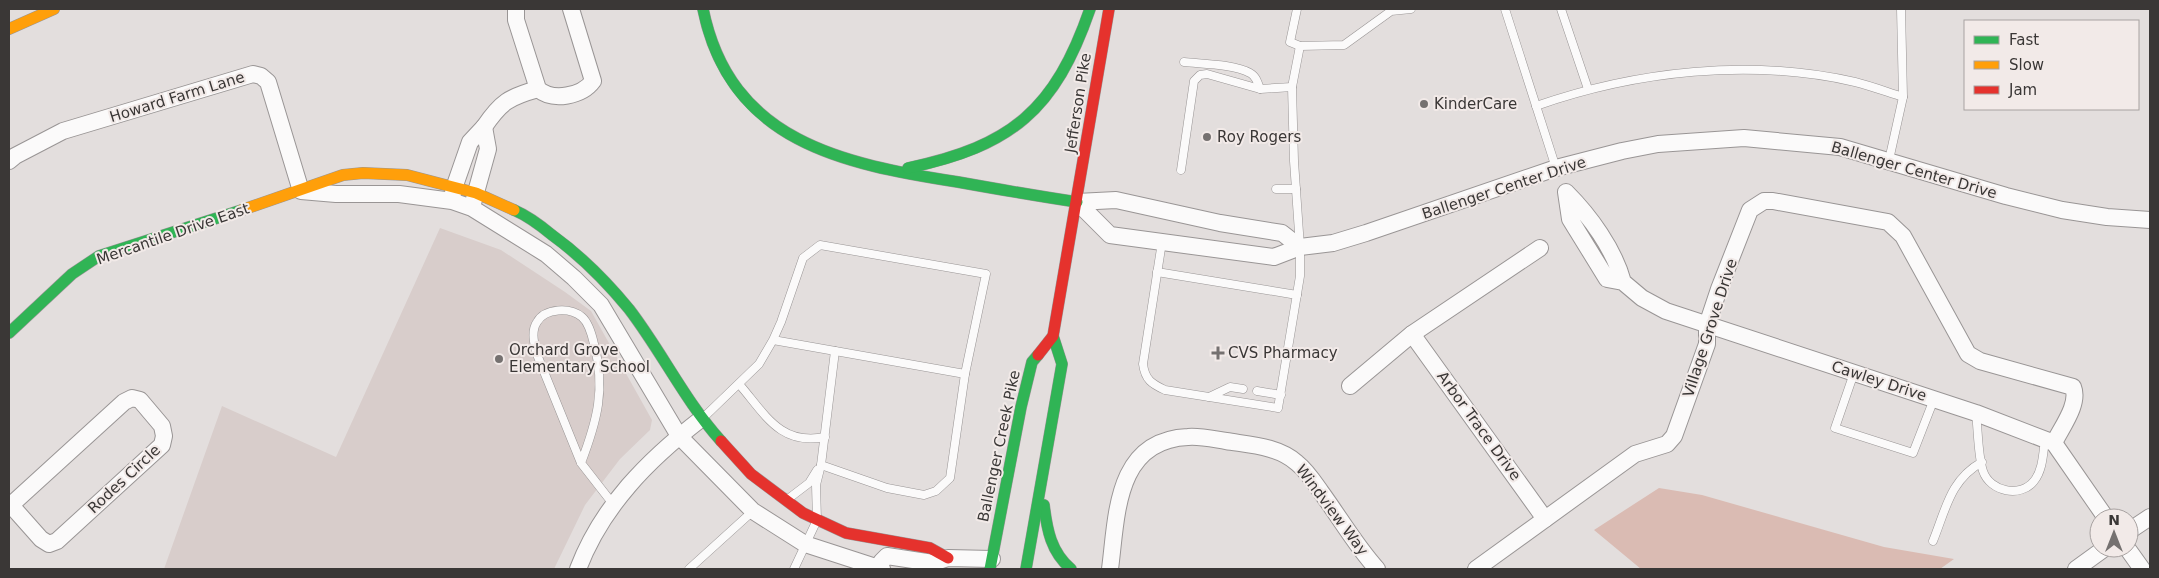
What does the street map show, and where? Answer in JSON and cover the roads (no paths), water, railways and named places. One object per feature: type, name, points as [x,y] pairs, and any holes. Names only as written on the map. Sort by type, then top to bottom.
[{"type":"main road","points":[[9,29],[54,9]]},
{"type":"main road","points":[[703,9],[713,46],[729,75],[749,102],[772,125],[800,143],[838,158],[890,171],[1078,202]]},
{"type":"main road","points":[[890,171],[963,156],[991,143],[1016,126],[1038,107],[1057,84],[1072,56],[1090,9]]},
{"type":"main road","name":"Jefferson Pike","points":[[1078,202],[1109,9]]},
{"type":"main road","name":"Mercantile Drive East","points":[[9,333],[72,274],[100,256],[301,191]]},
{"type":"main road","name":"Mercantile Drive East","points":[[474,201],[525,215],[575,251],[629,310],[701,419],[751,474],[817,520],[846,533],[930,548],[948,558]]},
{"type":"main road","name":"Ballenger Creek Pike","points":[[991,564],[1021,407],[1032,362],[1053,336],[1078,202]]},
{"type":"main road","name":"Ballenger Creek Pike","points":[[1026,569],[1062,364],[1053,336]]},
{"type":"main road","points":[[1041,487],[1048,535],[1058,557],[1071,569]]},
{"type":"street","points":[[516,9],[516,20],[538,89],[545,95],[562,96],[587,88],[593,81],[593,74],[571,9]]},
{"type":"street","name":"Howard Farm Lane","points":[[9,161],[63,131],[253,74],[261,76],[268,82],[301,191]]},
{"type":"street","points":[[453,194],[470,142],[484,127],[494,112],[512,97],[538,89]]},
{"type":"street","points":[[474,201],[488,149],[484,127]]},
{"type":"street","name":"Ballenger Center Drive","points":[[1078,202],[1110,235],[1274,257],[1300,248],[1366,234],[1556,168],[1622,151],[1658,144],[1744,138],[1840,147],[2006,196],[2062,210],[2106,217],[2150,220]]},
{"type":"street","name":"Cawley Drive","points":[[1556,168],[1566,192],[1582,208],[1618,264],[1623,282],[1642,298],[1666,311],[1976,413],[2050,442]]},
{"type":"street","name":"Mercantile Drive East","points":[[301,191],[336,194],[453,194],[474,201],[546,254],[601,305],[679,436],[753,511],[805,544],[879,569],[882,561],[888,556],[933,563],[948,558],[991,564]]},
{"type":"street","points":[[1078,202],[1116,200],[1220,223],[1282,234],[1300,248]]},
{"type":"street","name":"Village Grove Drive","points":[[1476,569],[1635,454],[1667,444],[1674,436],[1707,344],[1707,325],[1750,210],[1764,201],[1773,201],[1888,222],[1902,236],[1968,354],[1980,361],[2073,387],[2076,392],[2075,400],[2050,442]]},
{"type":"street","points":[[1350,386],[1412,334],[1540,248]]},
{"type":"street","name":"Arbor Trace Drive","points":[[1412,334],[1545,519]]},
{"type":"street","name":"Rodes Circle","points":[[132,398],[140,400],[162,426],[164,436],[162,445],[57,541],[49,544],[41,539],[10,504],[124,402],[132,398]]},
{"type":"street","points":[[578,569],[586,548],[613,504],[644,466],[701,419]]},
{"type":"street","name":"Windview Way","points":[[1110,569],[1121,492],[1127,476],[1142,456],[1155,446],[1171,439],[1187,437],[1266,447],[1291,458],[1309,476],[1377,569]]},
{"type":"street","points":[[2050,442],[2099,508]]},
{"type":"street","points":[[2139,525],[2150,517]]},
{"type":"street","points":[[2076,569],[2092,558]]},
{"type":"street","points":[[2134,558],[2142,569]]},
{"type":"lane","points":[[1297,9],[1290,42],[1300,46],[1344,44],[1391,11],[1411,9]]},
{"type":"lane","points":[[1504,9],[1556,168]]},
{"type":"lane","points":[[1561,9],[1588,89]]},
{"type":"lane","points":[[1889,160],[1903,98],[1901,9]]},
{"type":"lane","points":[[1162,242],[1143,364],[1144,373],[1149,382],[1165,390],[1278,408],[1300,276],[1292,87],[1300,46]]},
{"type":"lane","points":[[1184,62],[1238,69],[1251,73],[1257,79],[1260,89]]},
{"type":"lane","points":[[1536,106],[1588,89],[1652,76],[1740,71],[1771,71],[1856,82],[1903,98]]},
{"type":"lane","points":[[1181,170],[1194,81],[1200,75],[1207,74],[1260,89],[1292,87]]},
{"type":"lane","points":[[1276,189],[1296,189]]},
{"type":"lane","points":[[701,419],[759,364],[773,340],[803,258],[820,245],[986,274],[965,374],[950,478],[936,491],[924,495],[887,488],[821,465]]},
{"type":"lane","points":[[1157,272],[1297,295]]},
{"type":"lane","points":[[581,463],[593,432],[600,396],[597,355],[589,327],[582,317],[569,311],[558,310],[546,314],[537,322],[533,334],[536,352],[581,463],[613,504]]},
{"type":"lane","points":[[773,340],[965,374]]},
{"type":"lane","points":[[794,569],[817,520],[816,485],[821,465],[834,350]]},
{"type":"lane","points":[[1854,373],[1835,428],[1904,451],[1912,453],[1934,399]]},
{"type":"lane","points":[[739,384],[778,428],[789,436],[802,439],[824,437]]},
{"type":"lane","points":[[1209,397],[1230,387],[1243,389]]},
{"type":"lane","points":[[1258,391],[1281,395]]},
{"type":"lane","points":[[1976,413],[1983,472],[1995,486],[2006,491],[2017,491],[2035,481],[2050,442]]},
{"type":"lane","points":[[1933,541],[1955,484],[1970,469],[1982,462]]},
{"type":"lane","points":[[786,500],[809,483],[821,465]]},
{"type":"lane","points":[[689,569],[753,511]]},
{"type":"place","name":"KinderCare","points":[[1424,104]]},
{"type":"place","name":"Roy Rogers","points":[[1207,137]]},
{"type":"place","name":"CVS Pharmacy","points":[[1218,353]]},
{"type":"place","name":"Orchard Grove Elementary School","points":[[499,359]]}]
